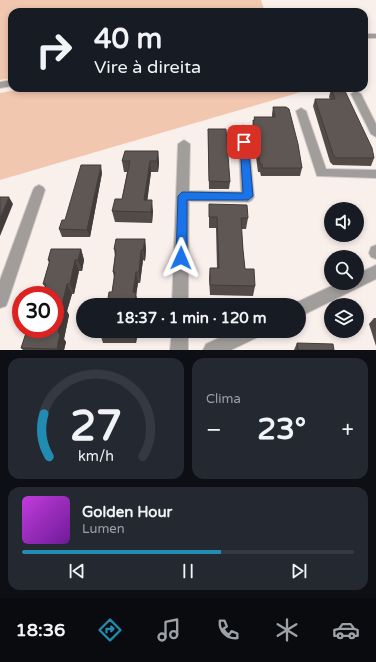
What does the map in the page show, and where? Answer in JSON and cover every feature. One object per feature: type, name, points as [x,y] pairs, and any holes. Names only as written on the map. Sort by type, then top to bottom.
[{"type":"street","points":[[356,94],[376,134]]},
{"type":"street","points":[[301,111],[321,173],[376,174]]},
{"type":"street","points":[[182,196],[248,196],[243,128]]},
{"type":"street","points":[[180,298],[184,144]]},
{"type":"street","points":[[0,301],[39,190]]},
{"type":"street","points":[[364,278],[376,272]]},
{"type":"street","points":[[306,306],[339,290]]},
{"type":"street","points":[[179,350],[180,338]]},
{"type":"street","points":[[212,350],[237,338]]},
{"type":"shaded area","points":[[0,0],[261,0],[264,8],[8,8],[8,79],[0,80]]},
{"type":"shaded area","points":[[8,91],[301,92],[0,180],[0,93]]},
{"type":"building","points":[[332,92],[345,92],[372,148],[374,158],[336,158],[333,154],[315,99],[335,99]]},
{"type":"building","points":[[273,107],[286,107],[289,109],[298,144],[302,168],[262,168],[262,164],[260,164],[253,120],[255,120],[254,117],[275,117]]},
{"type":"building","points":[[208,129],[226,129],[230,182],[209,181]]},
{"type":"building","points":[[125,151],[158,151],[157,161],[150,161],[144,200],[152,200],[151,212],[112,211],[115,199],[122,199],[130,161],[122,161]]},
{"type":"building","points":[[81,165],[101,165],[87,230],[59,229],[62,220],[65,220]]},
{"type":"building","points":[[0,197],[9,197],[0,218]]},
{"type":"building","points":[[209,204],[247,205],[248,218],[241,218],[243,250],[245,269],[254,269],[255,286],[210,285],[210,268],[219,268],[217,217],[209,217]]},
{"type":"building","points":[[116,239],[145,239],[143,250],[141,250],[139,272],[136,272],[133,292],[136,293],[136,298],[108,298],[109,292],[112,292],[115,272],[113,272],[116,250],[114,249]]},
{"type":"building","points":[[51,249],[81,249],[78,260],[75,260],[70,284],[67,284],[64,297],[64,286],[45,286],[46,284],[43,284],[50,260],[48,260]]},
{"type":"building","points":[[24,338],[59,338],[57,349],[21,348]]},
{"type":"building","points":[[297,343],[333,344],[334,350],[298,350]]},
{"type":"route","points":[[181,258],[182,196],[248,196],[244,142]]}]
